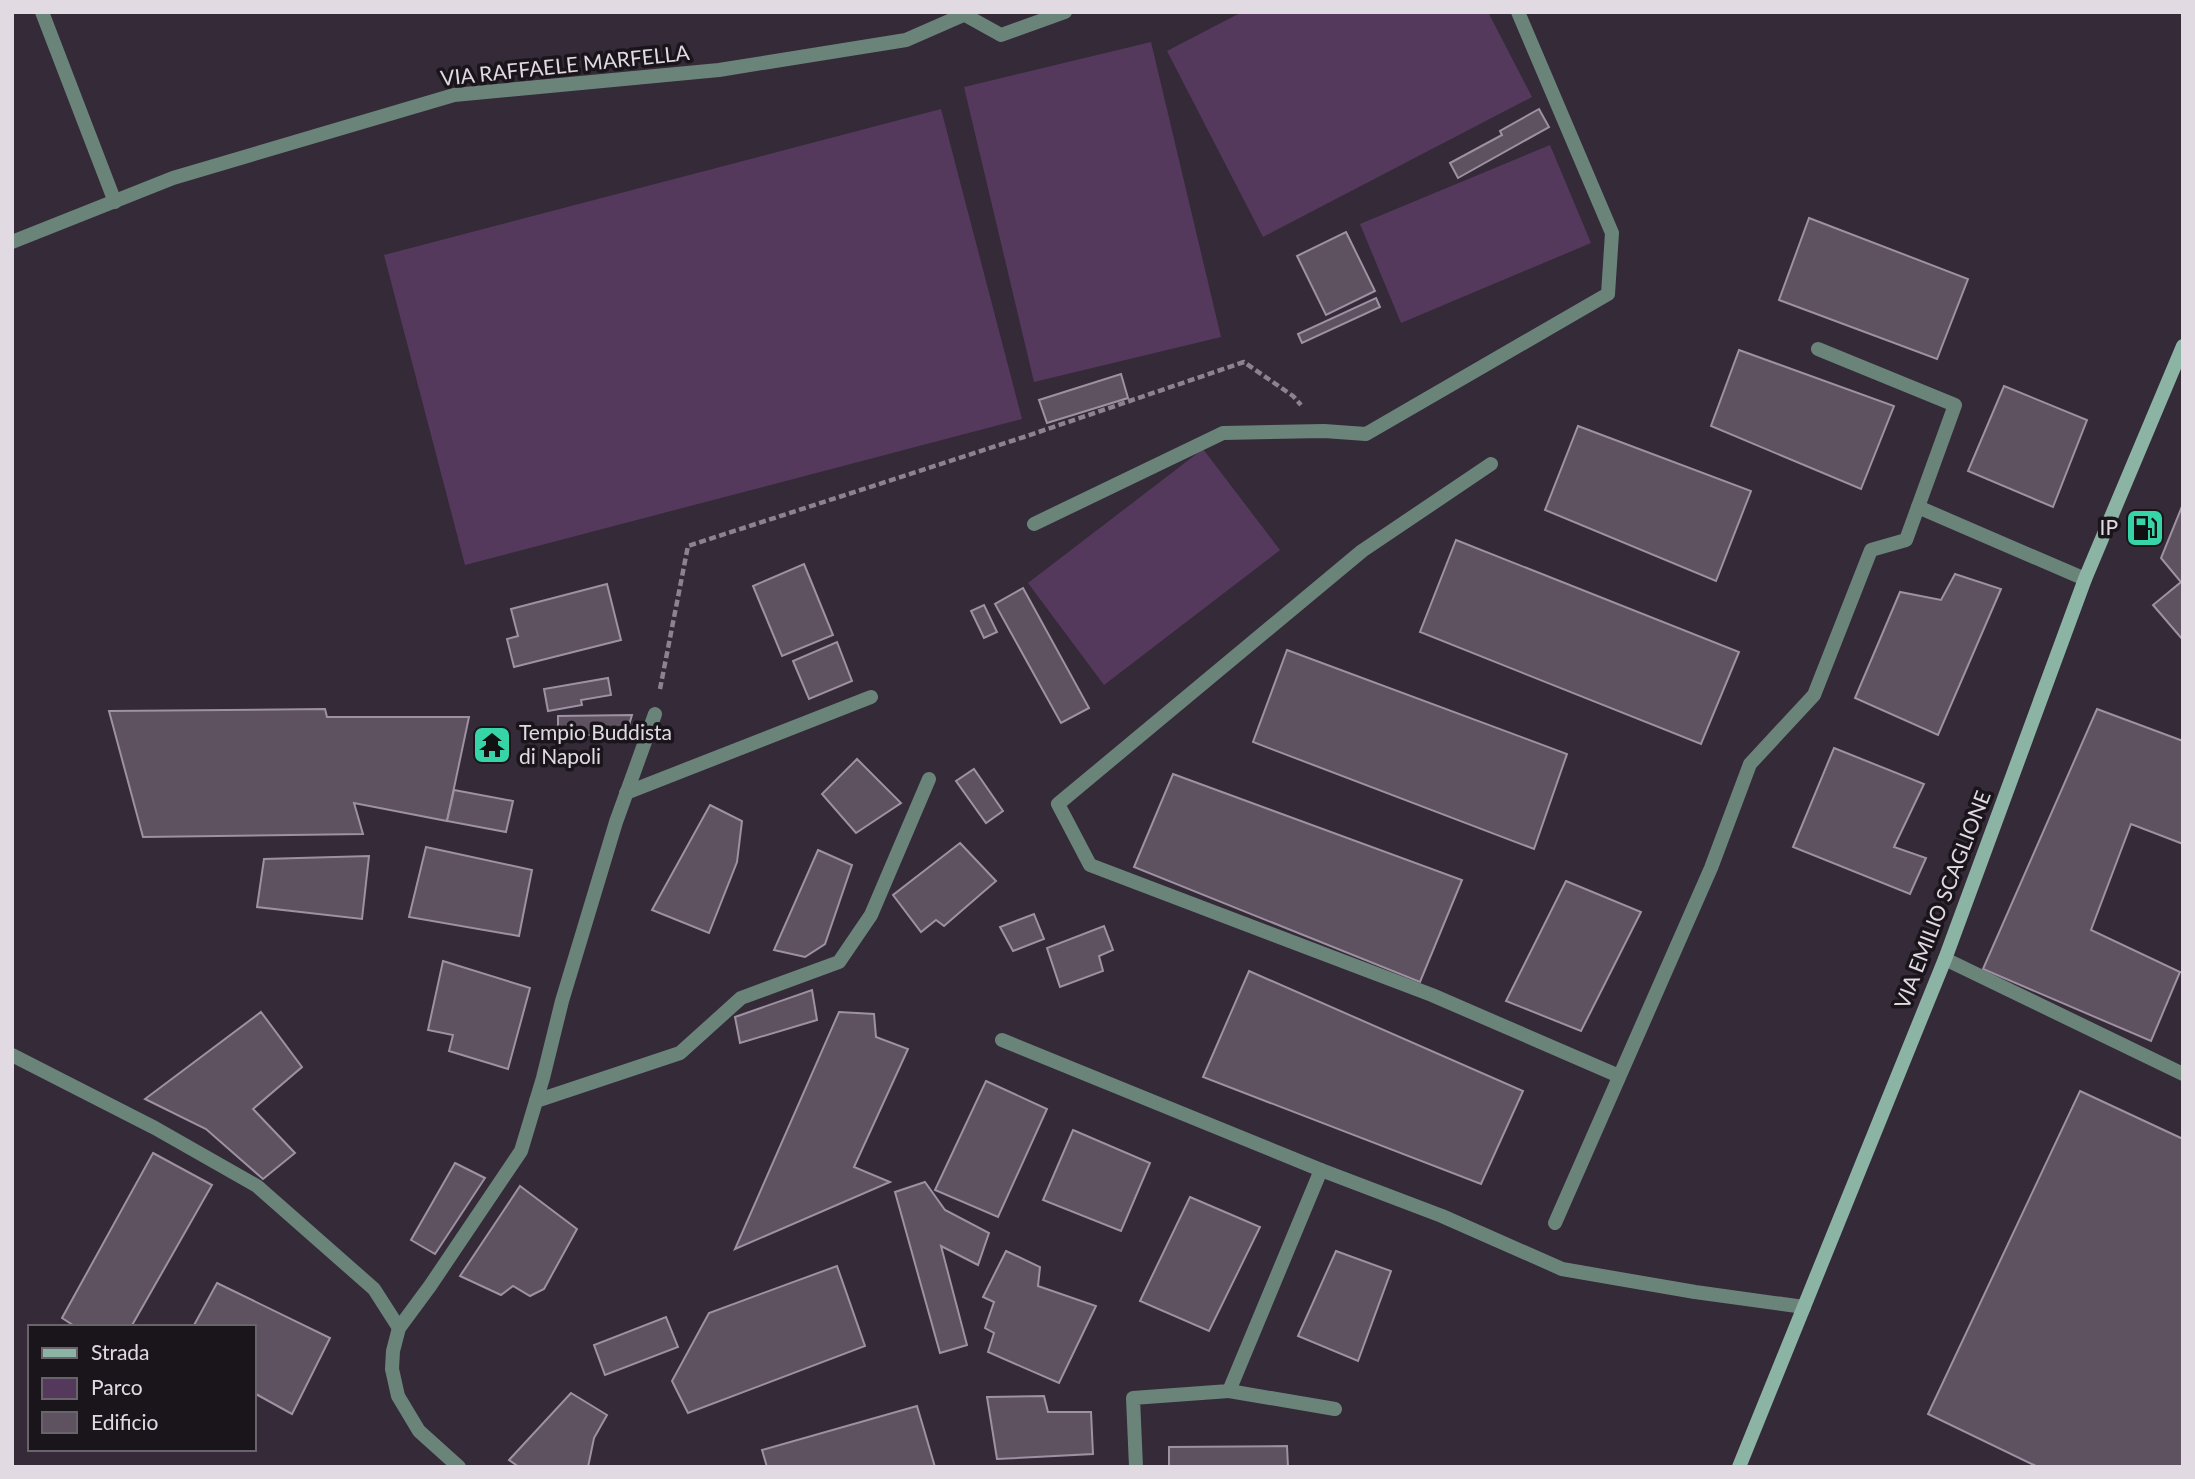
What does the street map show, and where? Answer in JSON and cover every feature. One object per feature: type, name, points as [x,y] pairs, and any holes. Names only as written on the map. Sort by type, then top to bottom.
[{"type":"main road","name":"VIA EMILIO SCAGLIONE","points":[[1740,1467],[1945,959],[2085,579],[2183,346]]},
{"type":"street","points":[[42,12],[115,202]]},
{"type":"street","points":[[968,13],[1001,35],[1065,12]]},
{"type":"street","points":[[1034,524],[1223,433],[1324,430],[1366,434],[1608,294],[1612,233],[1518,12]]},
{"type":"street","name":"VIA RAFFAELE MARFELLA","points":[[12,242],[173,178],[454,95],[733,68],[906,40],[968,13]]},
{"type":"street","points":[[1555,1223],[1711,868],[1750,764],[1814,695],[1871,550],[1906,540],[1955,405],[1818,349]]},
{"type":"street","points":[[1491,464],[1362,551],[1058,804],[1090,865],[1432,995],[1619,1076]]},
{"type":"street","points":[[1918,507],[2085,579]]},
{"type":"street","points":[[626,793],[871,697]]},
{"type":"street","points":[[459,1467],[419,1431],[398,1396],[393,1360],[398,1328],[430,1286],[520,1151],[562,1001],[626,793],[655,714]]},
{"type":"street","points":[[536,1101],[680,1054],[741,998],[839,962],[871,915],[929,779]]},
{"type":"street","points":[[1945,959],[2183,1074]]},
{"type":"street","points":[[1002,1040],[1321,1170],[1442,1216],[1562,1269],[1695,1293],[1804,1307]]},
{"type":"street","points":[[12,1055],[155,1128],[257,1186],[374,1289],[398,1328]]},
{"type":"street","points":[[1229,1391],[1321,1170]]},
{"type":"street","points":[[1136,1467],[1133,1398],[1229,1391],[1335,1409]]},
{"type":"path","points":[[655,714],[688,546],[1244,362],[1293,396],[1324,430]]},
{"type":"green space","points":[[1242,12],[1488,12],[1532,97],[1263,237],[1167,51]]},
{"type":"green space","points":[[1151,42],[1221,337],[1034,382],[964,87]]},
{"type":"green space","points":[[941,109],[1022,419],[465,565],[384,255]]},
{"type":"green space","points":[[1550,145],[1591,243],[1401,323],[1360,224]]},
{"type":"green space","points":[[1203,449],[1280,550],[1104,685],[1028,583]]},
{"type":"building","points":[[1539,109],[1549,127],[1458,178],[1450,163],[1502,135],[1500,131]]},
{"type":"building","points":[[1809,218],[1968,279],[1937,359],[1779,300]]},
{"type":"building","points":[[1346,232],[1375,291],[1326,315],[1297,256]]},
{"type":"building","points":[[1376,298],[1380,307],[1302,343],[1298,334]]},
{"type":"building","points":[[1739,350],[1894,406],[1861,489],[1711,426]]},
{"type":"building","points":[[1121,374],[1128,398],[1047,423],[1039,400]]},
{"type":"building","points":[[2004,386],[2087,420],[2053,507],[1968,471]]},
{"type":"building","points":[[1578,426],[1751,491],[1716,581],[1545,510]]},
{"type":"building","points":[[2183,504],[2183,640],[2153,605],[2181,582],[2161,558]]},
{"type":"building","points":[[1456,540],[1739,652],[1701,744],[1420,632]]},
{"type":"building","points":[[804,564],[833,635],[782,656],[753,586]]},
{"type":"building","points":[[1955,574],[2001,589],[1938,735],[1855,698],[1900,592],[1941,600]]},
{"type":"building","points":[[607,584],[621,640],[514,667],[507,639],[518,636],[511,609]]},
{"type":"building","points":[[1023,588],[1089,708],[1061,723],[995,604]]},
{"type":"building","points":[[984,605],[997,632],[984,638],[971,611]]},
{"type":"building","points":[[837,642],[852,681],[809,699],[793,661]]},
{"type":"building","points":[[1287,650],[1567,754],[1534,849],[1253,742]]},
{"type":"building","points":[[608,678],[611,695],[581,700],[582,705],[548,711],[544,689]]},
{"type":"building","points":[[325,709],[327,717],[469,717],[447,821],[354,803],[363,834],[143,837],[109,711]]},
{"type":"building","points":[[2097,709],[2183,741],[2183,844],[2131,824],[2091,930],[2180,972],[2151,1041],[1983,969]]},
{"type":"building","points":[[632,715],[626,735],[558,735],[558,716]]},
{"type":"building","points":[[1834,748],[1924,784],[1894,847],[1926,858],[1910,894],[1793,847]]},
{"type":"building","points":[[857,759],[901,803],[856,833],[822,794]]},
{"type":"building","points":[[974,769],[1003,811],[986,823],[956,781]]},
{"type":"building","points":[[1173,774],[1462,880],[1420,982],[1134,867]]},
{"type":"building","points":[[454,790],[513,801],[506,832],[447,821]]},
{"type":"building","points":[[710,805],[742,821],[737,862],[709,933],[652,910]]},
{"type":"building","points":[[960,843],[996,881],[944,926],[936,920],[921,932],[893,895]]},
{"type":"building","points":[[426,847],[532,870],[519,936],[409,917]]},
{"type":"building","points":[[818,850],[852,865],[825,944],[805,957],[774,950]]},
{"type":"building","points":[[369,856],[362,919],[257,907],[264,859]]},
{"type":"building","points":[[1566,881],[1641,912],[1581,1031],[1506,1001]]},
{"type":"building","points":[[1034,914],[1044,939],[1013,951],[1000,927]]},
{"type":"building","points":[[1104,926],[1113,950],[1099,956],[1103,971],[1060,987],[1047,948]]},
{"type":"building","points":[[443,961],[530,988],[508,1069],[449,1051],[453,1035],[428,1030]]},
{"type":"building","points":[[1249,971],[1523,1091],[1481,1184],[1203,1077]]},
{"type":"building","points":[[812,990],[817,1020],[740,1043],[735,1017]]},
{"type":"building","points":[[261,1012],[302,1067],[253,1109],[295,1153],[263,1179],[206,1129],[145,1099]]},
{"type":"building","points":[[839,1012],[874,1014],[876,1037],[908,1049],[854,1167],[890,1182],[735,1249]]},
{"type":"building","points":[[986,1081],[1047,1109],[998,1217],[935,1190]]},
{"type":"building","points":[[2080,1091],[2183,1139],[2183,1467],[2038,1467],[1928,1414]]},
{"type":"building","points":[[1073,1130],[1150,1163],[1121,1231],[1043,1200]]},
{"type":"building","points":[[153,1153],[212,1185],[132,1325],[73,1325],[62,1318]]},
{"type":"building","points":[[455,1163],[485,1178],[435,1254],[411,1240]]},
{"type":"building","points":[[925,1182],[945,1210],[989,1233],[978,1265],[941,1246],[967,1345],[940,1353],[895,1192]]},
{"type":"building","points":[[520,1186],[577,1229],[544,1289],[530,1296],[513,1286],[501,1295],[460,1276]]},
{"type":"building","points":[[1190,1197],[1260,1227],[1209,1331],[1140,1301]]},
{"type":"building","points":[[1006,1251],[1040,1267],[1038,1286],[1096,1306],[1059,1383],[988,1352],[994,1333],[985,1328],[994,1302],[983,1297]]},
{"type":"building","points":[[1336,1251],[1391,1271],[1358,1361],[1298,1336]]},
{"type":"building","points":[[837,1266],[865,1346],[688,1413],[672,1381],[709,1313]]},
{"type":"building","points":[[217,1283],[330,1338],[292,1414],[256,1394],[256,1325],[194,1325]]},
{"type":"building","points":[[666,1317],[678,1347],[605,1375],[594,1345]]},
{"type":"building","points":[[571,1393],[607,1415],[594,1438],[588,1467],[519,1467],[509,1460]]},
{"type":"building","points":[[1044,1396],[1048,1412],[1091,1412],[1093,1454],[997,1459],[987,1397]]},
{"type":"building","points":[[917,1406],[935,1467],[767,1467],[762,1450]]},
{"type":"building","points":[[1287,1446],[1288,1467],[1169,1467],[1169,1447]]},
{"type":"place","name":"IP","points":[[2145,528]]},
{"type":"place","name":"Tempio Buddista di Napoli","points":[[492,745]]}]
